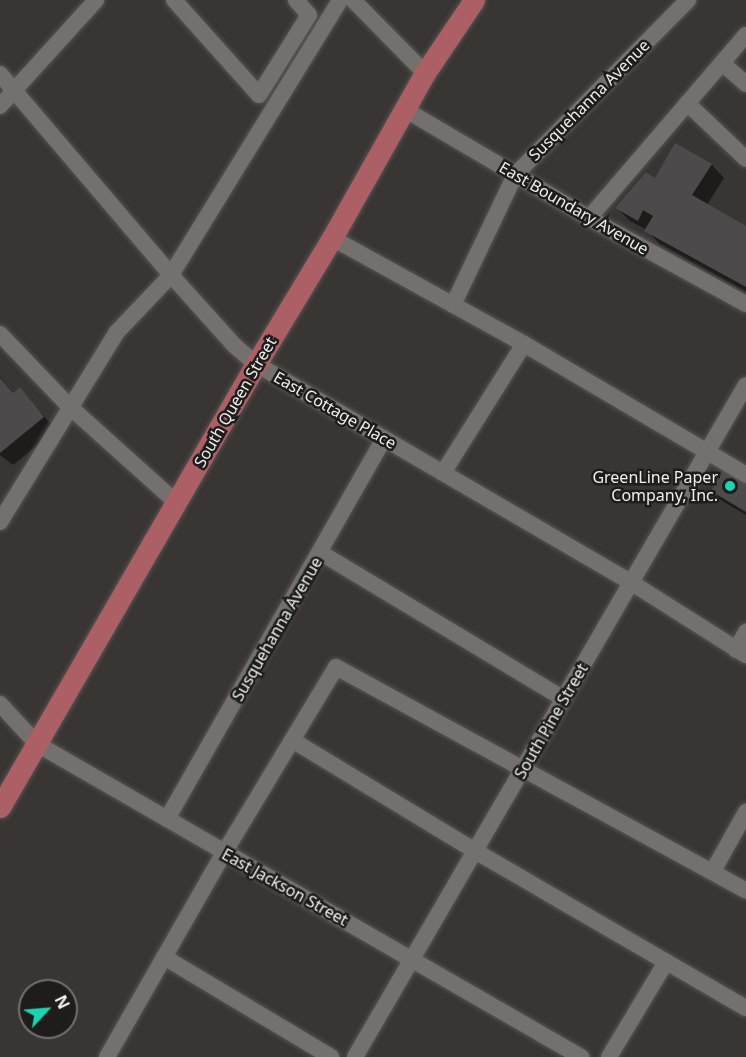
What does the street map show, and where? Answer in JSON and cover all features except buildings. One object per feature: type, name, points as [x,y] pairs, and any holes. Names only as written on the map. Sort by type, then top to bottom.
[{"type":"main road","name":"South Queen Street","points":[[0,807],[256,364],[333,238],[425,73],[474,0]]},
{"type":"street","points":[[0,106],[96,0]]},
{"type":"street","points":[[174,0],[259,95],[309,15],[296,0]]},
{"type":"street","points":[[0,522],[117,332],[171,275],[340,0]]},
{"type":"street","points":[[352,0],[425,73]]},
{"type":"street","name":"Susquehanna Avenue","points":[[453,304],[514,175],[688,0]]},
{"type":"street","points":[[588,218],[746,35]]},
{"type":"street","points":[[722,63],[746,84]]},
{"type":"street","name":"East Cottage Place","points":[[0,74],[171,275],[235,346],[256,364],[632,583],[741,652]]},
{"type":"street","points":[[687,103],[746,159]]},
{"type":"street","name":"East Boundary Avenue","points":[[404,109],[588,218],[746,304]]},
{"type":"street","points":[[333,238],[524,344],[746,475]]},
{"type":"street","points":[[0,334],[70,407],[176,502]]},
{"type":"street","points":[[443,473],[524,344]]},
{"type":"street","name":"South Pine Street","points":[[355,1057],[746,385]]},
{"type":"street","name":"Susquehanna Avenue","points":[[167,819],[321,553],[384,439]]},
{"type":"street","points":[[321,553],[564,699]]},
{"type":"street","points":[[741,652],[746,632]]},
{"type":"street","points":[[107,1057],[224,853],[336,667],[746,891]]},
{"type":"street","name":"East Jackson Street","points":[[0,704],[37,744],[581,1057]]},
{"type":"street","points":[[292,740],[476,851],[746,1008]]},
{"type":"street","points":[[713,871],[746,812]]},
{"type":"street","points":[[164,957],[331,1057]]},
{"type":"street","points":[[609,1057],[666,962]]},
{"type":"place","name":"GreenLine Paper Company, Inc.","points":[[730,486]]}]
